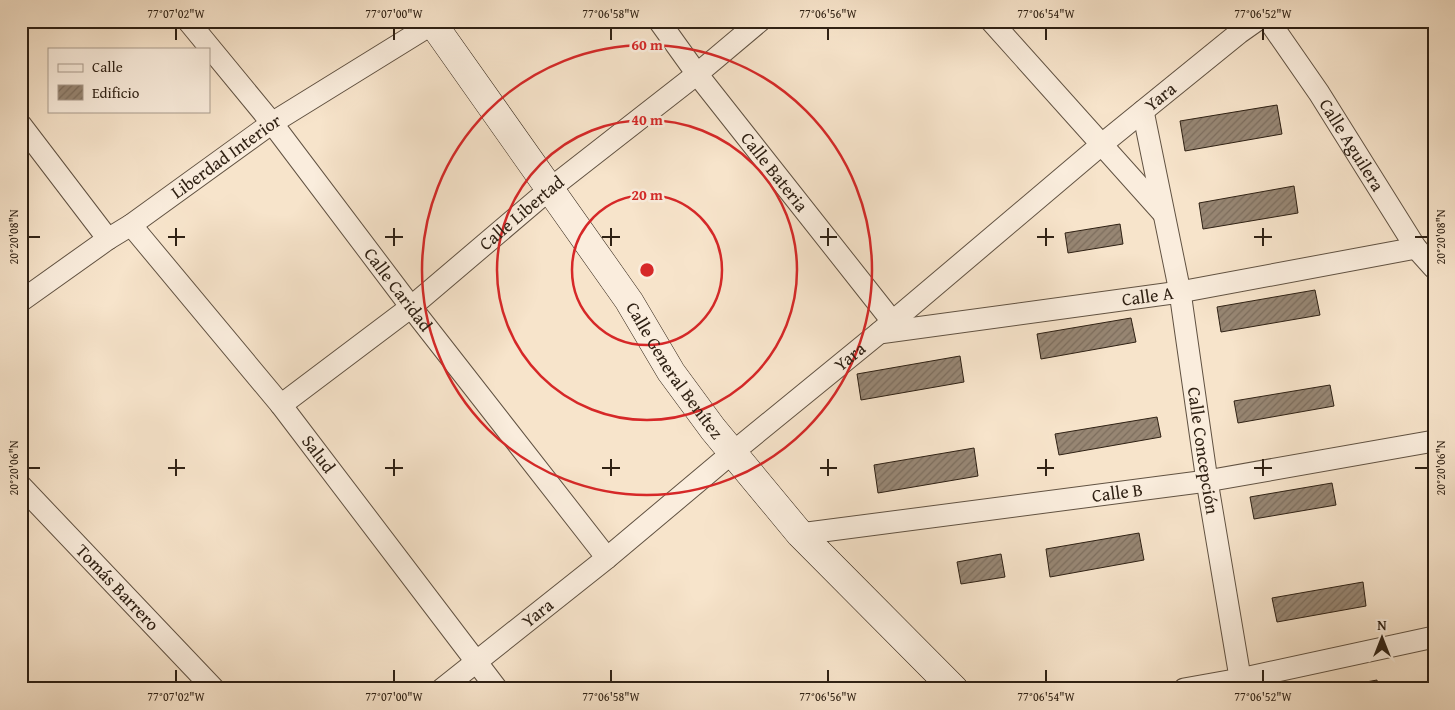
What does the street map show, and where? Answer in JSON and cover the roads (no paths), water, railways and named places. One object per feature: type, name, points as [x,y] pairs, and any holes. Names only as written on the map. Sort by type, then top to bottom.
[{"type":"street","name":"Calle Caridad","points":[[188,21],[272,123],[411,307],[607,558]]},
{"type":"street","name":"Calle Bateria","points":[[659,21],[885,327]]},
{"type":"street","name":"Calle Libertad","points":[[281,405],[411,307],[550,188],[697,74],[760,21]]},
{"type":"street","points":[[991,21],[1164,213]]},
{"type":"street","name":"Calle Aguilera","points":[[1269,21],[1319,93],[1416,248],[1434,268]]},
{"type":"street","name":"Liberdad Interior","points":[[21,301],[131,225],[272,123],[434,22]]},
{"type":"street","name":"Calle General Benítez","points":[[434,22],[629,301],[671,372],[732,453],[800,534],[954,689]]},
{"type":"street","name":"Yara","points":[[442,689],[607,558],[885,327],[1143,111],[1241,25]]},
{"type":"street","name":"Calle Concepción","points":[[1143,111],[1180,292],[1207,481],[1241,684]]},
{"type":"street","points":[[21,125],[108,240]]},
{"type":"street","name":"Salud","points":[[131,225],[281,405],[497,689]]},
{"type":"street","name":"Calle A","points":[[885,327],[1180,292],[1416,248]]},
{"type":"street","name":"Calle B","points":[[800,534],[1207,481],[1434,441]]},
{"type":"street","name":"Tomás Barrero","points":[[21,486],[214,689]]},
{"type":"street","points":[[1184,689],[1241,684],[1434,637]]}]
